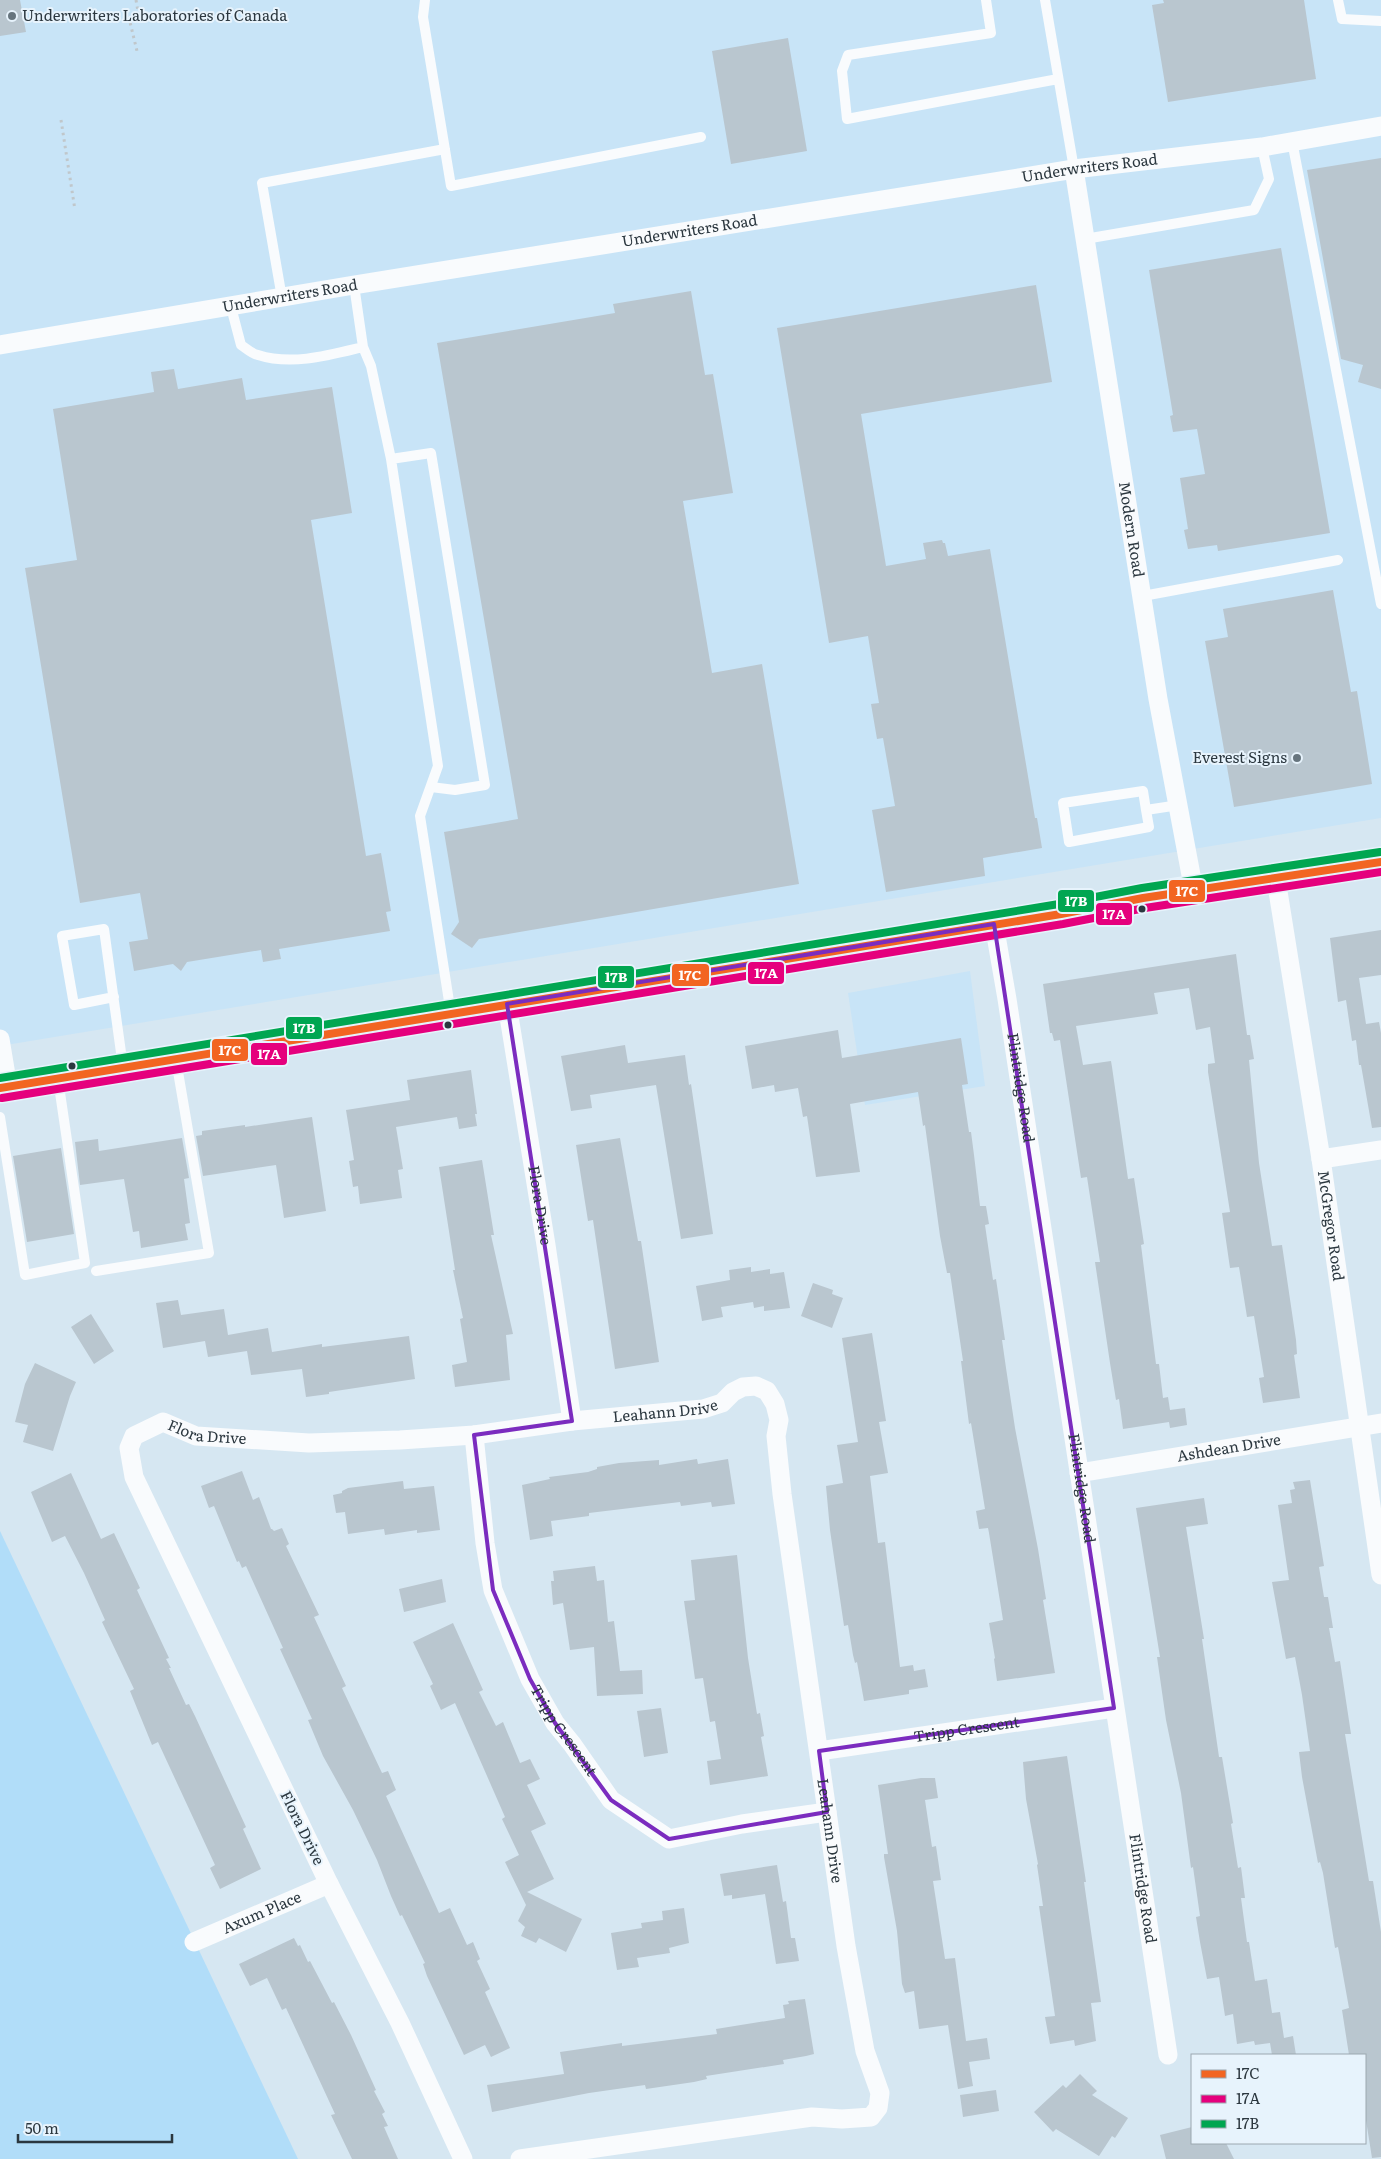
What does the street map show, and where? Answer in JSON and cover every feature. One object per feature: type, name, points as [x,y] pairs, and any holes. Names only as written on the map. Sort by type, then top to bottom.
[{"type":"main road","points":[[4,1087],[452,1015],[507,1004],[1194,890],[1381,862]]},
{"type":"street","name":"Underwriters Road","points":[[0,346],[354,285],[1074,169],[1262,147],[1381,126]]},
{"type":"street","name":"Modern Road","points":[[1074,169],[1158,699],[1194,890]]},
{"type":"street","name":"McGregor Road","points":[[1276,879],[1321,1159],[1381,1575]]},
{"type":"street","name":"Flintridge Road","points":[[994,924],[1007,998],[1168,2055]]},
{"type":"street","name":"Flora Drive","points":[[463,2159],[400,2023],[329,1884],[134,1477],[129,1448],[134,1436],[164,1422],[196,1436],[310,1443],[400,1440],[474,1434],[572,1421],[507,1004]]},
{"type":"street","points":[[0,1039],[4,1087]]},
{"type":"street","points":[[1321,1159],[1381,1150]]},
{"type":"street","name":"Leahann Drive","points":[[520,2159],[812,2118],[842,2119],[871,2117],[878,2108],[880,2093],[864,2051],[846,1946],[820,1751],[782,1494],[776,1436],[779,1420],[775,1404],[767,1391],[756,1386],[743,1387],[733,1392],[722,1403],[702,1409],[572,1421]]},
{"type":"street","name":"Ashdean Drive","points":[[1079,1472],[1381,1423]]},
{"type":"street","name":"Tripp Crescent","points":[[474,1434],[485,1543],[493,1590],[530,1680],[555,1723],[611,1800],[669,1839],[742,1824],[827,1812]]},
{"type":"street","name":"Tripp Crescent","points":[[820,1751],[1114,1708]]},
{"type":"street","name":"Axum Place","points":[[194,1942],[329,1884]]},
{"type":"lane","points":[[425,0],[423,17],[451,186],[701,137]]},
{"type":"lane","points":[[986,0],[991,33],[848,55],[842,71],[847,119],[1058,79]]},
{"type":"lane","points":[[1044,0],[1074,169]]},
{"type":"lane","points":[[1338,0],[1342,19],[1381,20]]},
{"type":"lane","points":[[1292,141],[1381,604]]},
{"type":"lane","points":[[1085,239],[1254,210],[1269,179],[1262,147]]},
{"type":"lane","points":[[282,298],[262,183],[445,149]]},
{"type":"lane","points":[[354,285],[363,347],[371,366],[392,459],[438,766],[420,816],[452,1015]]},
{"type":"lane","points":[[231,307],[241,345],[257,355],[291,360],[326,356],[363,347]]},
{"type":"lane","points":[[392,459],[431,452],[486,785],[455,790],[431,787]]},
{"type":"lane","points":[[1143,596],[1338,560]]},
{"type":"lane","points":[[1143,790],[1146,810],[1149,828],[1069,842],[1063,803],[1143,790]]},
{"type":"lane","points":[[1146,810],[1179,805]]},
{"type":"lane","points":[[114,996],[74,1005],[62,936],[104,929],[114,996],[123,1068]]},
{"type":"lane","points":[[96,1271],[209,1253],[176,1059]]},
{"type":"lane","points":[[0,1117],[25,1275],[85,1264],[57,1078]]},
{"type":"path","points":[[136,0],[139,17],[129,18],[137,51]]},
{"type":"path","points":[[61,120],[75,210]]},
{"type":"highlighted area","points":[[994,924],[1114,1708],[819,1751],[827,1812],[669,1839],[611,1800],[555,1723],[530,1679],[493,1590],[474,1435],[572,1421],[507,1004]]},
{"type":"shaded area","points":[[0,0],[1381,0],[1381,818],[0,1046]]},
{"type":"shaded area","points":[[970,971],[985,1086],[865,1105],[848,993]]},
{"type":"shaded area","points":[[0,1531],[298,2159],[0,2159]]},
{"type":"building","name":"Underwriters Laboratories of Canada","points":[[0,0],[20,0],[26,32],[0,36]]},
{"type":"building","points":[[1163,0],[1304,0],[1316,79],[1168,102],[1152,5],[1164,3]]},
{"type":"building","points":[[788,38],[807,151],[731,164],[712,51]]},
{"type":"building","points":[[1381,158],[1381,389],[1358,382],[1363,365],[1341,359],[1307,170]]},
{"type":"building","points":[[1281,248],[1330,533],[1218,551],[1217,545],[1188,549],[1184,530],[1188,529],[1180,478],[1205,474],[1197,429],[1173,432],[1170,416],[1173,415],[1149,270]]},
{"type":"building","points":[[1036,285],[1052,382],[861,414],[886,566],[926,559],[923,543],[942,540],[945,543],[948,556],[990,549],[1035,818],[1037,818],[1042,848],[983,858],[985,876],[886,892],[872,810],[895,806],[883,738],[877,739],[871,704],[879,703],[868,636],[829,643],[777,328]]},
{"type":"building","points":[[691,291],[705,375],[713,374],[733,493],[683,501],[712,673],[762,664],[799,884],[479,939],[472,948],[451,934],[459,922],[444,832],[518,819],[437,343],[615,313],[613,304]]},
{"type":"building","points":[[174,369],[178,389],[242,378],[246,400],[332,387],[352,513],[311,520],[366,856],[381,853],[391,911],[386,912],[390,931],[279,949],[281,959],[263,962],[261,950],[187,962],[181,971],[173,964],[134,971],[129,942],[148,939],[140,893],[80,903],[25,568],[77,560],[53,409],[154,392],[151,372]]},
{"type":"building","points":[[1333,590],[1351,692],[1357,691],[1372,784],[1234,807],[1205,641],[1228,637],[1223,609]]},
{"type":"building","points":[[1381,930],[1381,975],[1359,978],[1366,1024],[1379,1022],[1381,1033],[1381,1127],[1372,1128],[1361,1065],[1359,1065],[1356,1040],[1352,1041],[1346,1000],[1338,1002],[1330,938]]},
{"type":"building","points":[[1236,954],[1247,1035],[1250,1035],[1254,1059],[1249,1060],[1259,1163],[1272,1246],[1282,1245],[1296,1340],[1297,1354],[1294,1355],[1300,1398],[1263,1403],[1259,1378],[1264,1377],[1254,1316],[1247,1317],[1239,1267],[1230,1268],[1222,1213],[1230,1212],[1208,1072],[1208,1064],[1215,1063],[1210,1027],[1196,1030],[1189,988],[1154,993],[1158,1014],[1076,1026],[1083,1065],[1111,1061],[1128,1179],[1134,1178],[1144,1244],[1141,1245],[1156,1364],[1159,1364],[1163,1398],[1168,1397],[1170,1410],[1185,1408],[1187,1425],[1170,1428],[1169,1422],[1123,1429],[1119,1399],[1116,1400],[1095,1262],[1100,1262],[1087,1177],[1081,1178],[1060,1040],[1054,1041],[1052,1033],[1050,1033],[1043,984]]},
{"type":"building","points":[[838,1030],[842,1058],[961,1038],[968,1084],[962,1085],[969,1132],[971,1132],[980,1206],[986,1206],[989,1224],[985,1225],[993,1280],[996,1279],[1005,1340],[1002,1340],[1006,1368],[1015,1428],[1038,1549],[1046,1599],[1043,1600],[1055,1673],[997,1681],[989,1623],[1003,1620],[988,1528],[979,1529],[976,1511],[985,1509],[971,1423],[969,1424],[961,1361],[963,1361],[950,1273],[947,1273],[940,1236],[925,1125],[923,1126],[918,1092],[850,1104],[860,1172],[816,1177],[807,1116],[803,1117],[798,1088],[775,1092],[774,1085],[752,1089],[745,1046]]},
{"type":"building","points":[[625,1045],[628,1063],[685,1055],[713,1234],[681,1239],[656,1085],[590,1095],[592,1108],[571,1111],[561,1056]]},
{"type":"building","points":[[471,1070],[477,1126],[459,1129],[457,1117],[396,1127],[403,1169],[398,1170],[402,1198],[360,1204],[358,1186],[353,1187],[349,1161],[354,1160],[346,1110],[410,1100],[407,1080]]},
{"type":"building","points":[[312,1117],[326,1211],[284,1218],[276,1165],[203,1176],[196,1136],[202,1135],[202,1131]]},
{"type":"building","points":[[182,1138],[189,1178],[184,1179],[190,1223],[185,1224],[188,1240],[141,1248],[139,1231],[133,1232],[124,1179],[80,1185],[75,1142],[98,1139],[99,1151]]},
{"type":"building","points":[[620,1138],[638,1241],[641,1241],[659,1362],[615,1369],[593,1220],[588,1221],[576,1145]]},
{"type":"building","points":[[61,1148],[74,1234],[27,1242],[13,1156]]},
{"type":"building","points":[[482,1160],[494,1235],[491,1235],[513,1334],[506,1335],[510,1380],[455,1387],[452,1365],[467,1362],[460,1319],[463,1318],[453,1270],[455,1270],[439,1167]]},
{"type":"building","points":[[751,1267],[751,1272],[770,1269],[770,1274],[784,1272],[790,1308],[764,1311],[764,1306],[754,1308],[753,1302],[721,1307],[723,1317],[702,1321],[696,1286],[730,1280],[729,1270]]},
{"type":"building","points":[[813,1283],[833,1290],[832,1294],[843,1298],[832,1328],[801,1316]]},
{"type":"building","points":[[178,1300],[181,1315],[224,1309],[228,1335],[268,1328],[272,1352],[322,1344],[322,1347],[409,1336],[415,1379],[306,1397],[302,1369],[251,1375],[247,1351],[208,1357],[205,1341],[163,1348],[156,1303]]},
{"type":"building","points":[[91,1314],[114,1351],[94,1364],[71,1327]]},
{"type":"building","points":[[872,1333],[886,1421],[879,1422],[888,1473],[870,1476],[878,1543],[885,1542],[900,1667],[913,1665],[914,1671],[925,1669],[928,1687],[909,1690],[909,1694],[864,1701],[848,1625],[844,1626],[830,1530],[826,1486],[843,1483],[837,1445],[858,1442],[842,1338]]},
{"type":"building","points":[[35,1363],[76,1382],[53,1451],[23,1442],[28,1425],[15,1422],[25,1384]]},
{"type":"building","points":[[697,1459],[698,1464],[728,1459],[735,1504],[712,1507],[711,1502],[681,1506],[680,1502],[589,1513],[589,1516],[551,1521],[553,1536],[530,1540],[522,1485],[550,1479],[549,1477],[588,1472],[597,1469],[597,1467],[619,1463],[659,1460],[659,1465]]},
{"type":"building","points":[[242,1471],[253,1500],[259,1497],[271,1529],[274,1531],[282,1528],[289,1544],[286,1546],[319,1615],[314,1617],[346,1686],[342,1688],[382,1773],[388,1771],[396,1790],[386,1796],[439,1913],[450,1908],[467,1945],[473,1942],[480,1959],[477,1961],[490,1989],[485,1992],[510,2048],[491,2057],[485,2045],[464,2055],[427,1976],[423,1964],[425,1963],[391,1896],[377,1860],[353,1810],[323,1756],[308,1720],[312,1719],[280,1649],[283,1648],[246,1566],[242,1568],[239,1561],[237,1562],[214,1506],[209,1508],[201,1486]]},
{"type":"building","points":[[71,1473],[101,1539],[114,1533],[140,1588],[137,1590],[169,1658],[166,1659],[171,1668],[169,1668],[186,1705],[189,1704],[195,1716],[246,1827],[243,1829],[261,1869],[220,1889],[210,1868],[215,1865],[158,1742],[152,1745],[130,1691],[134,1689],[102,1622],[105,1620],[84,1573],[65,1536],[52,1542],[31,1492]]},
{"type":"building","points":[[1310,1480],[1324,1566],[1319,1567],[1324,1597],[1328,1597],[1333,1628],[1329,1628],[1335,1662],[1340,1661],[1351,1734],[1345,1734],[1369,1881],[1373,1881],[1381,1932],[1381,2157],[1372,2158],[1366,2120],[1366,2054],[1349,2054],[1342,2010],[1349,2008],[1338,1947],[1335,1948],[1323,1873],[1320,1862],[1318,1863],[1302,1777],[1299,1752],[1310,1751],[1302,1695],[1295,1657],[1286,1659],[1272,1582],[1289,1580],[1278,1505],[1292,1503],[1290,1490],[1295,1489],[1293,1482]]},
{"type":"building","points":[[403,1481],[404,1489],[434,1486],[440,1530],[417,1533],[417,1530],[385,1535],[384,1529],[348,1534],[345,1512],[336,1513],[333,1495],[342,1493],[342,1491],[348,1488]]},
{"type":"building","points":[[1204,1498],[1208,1524],[1186,1527],[1204,1639],[1202,1639],[1219,1757],[1222,1757],[1238,1868],[1241,1867],[1245,1898],[1241,1898],[1247,1942],[1249,1942],[1255,1981],[1267,1979],[1272,2013],[1280,2012],[1284,2038],[1293,2036],[1296,2054],[1272,2054],[1270,2043],[1255,2045],[1254,2041],[1237,2044],[1233,2014],[1225,2016],[1219,1977],[1207,1979],[1196,1917],[1200,1916],[1193,1867],[1191,1868],[1181,1793],[1166,1720],[1157,1657],[1160,1657],[1136,1508]]},
{"type":"building","points":[[737,1555],[748,1658],[757,1714],[760,1713],[764,1736],[761,1737],[768,1776],[710,1785],[707,1761],[721,1759],[715,1721],[710,1722],[703,1678],[695,1679],[684,1601],[695,1600],[691,1560]]},
{"type":"building","points":[[595,1566],[597,1581],[604,1580],[608,1622],[614,1621],[620,1671],[642,1670],[643,1694],[597,1696],[594,1647],[570,1650],[563,1603],[553,1605],[551,1581],[554,1581],[553,1571]]},
{"type":"building","points":[[442,1579],[446,1602],[404,1612],[399,1589]]},
{"type":"building","points":[[453,1623],[483,1690],[479,1692],[496,1726],[503,1722],[520,1763],[530,1759],[540,1779],[527,1785],[546,1824],[531,1831],[554,1879],[527,1892],[582,1919],[566,1952],[539,1938],[536,1943],[521,1936],[525,1927],[518,1921],[526,1905],[505,1862],[519,1855],[502,1819],[505,1817],[455,1703],[441,1710],[430,1686],[433,1684],[413,1642]]},
{"type":"building","points":[[661,1708],[668,1753],[644,1757],[637,1711]]},
{"type":"building","points":[[1067,1756],[1086,1882],[1084,1882],[1101,2002],[1091,2003],[1096,2041],[1075,2046],[1074,2040],[1050,2044],[1045,2017],[1055,2016],[1039,1906],[1043,1906],[1038,1864],[1026,1799],[1023,1762]]},
{"type":"building","points":[[921,1778],[935,1778],[938,1798],[925,1800],[932,1847],[936,1846],[941,1880],[933,1881],[945,1959],[955,1958],[966,2041],[987,2038],[990,2059],[969,2062],[973,2086],[958,2089],[948,2025],[919,2029],[914,1991],[905,1993],[902,1984],[897,1931],[884,1857],[884,1854],[888,1854],[878,1785]]},
{"type":"building","points":[[777,1865],[783,1902],[786,1901],[791,1938],[795,1938],[799,1961],[776,1964],[765,1894],[732,1899],[732,1895],[724,1896],[720,1874]]},
{"type":"building","points":[[684,1908],[689,1943],[669,1948],[670,1953],[637,1958],[639,1967],[617,1970],[611,1933],[642,1928],[641,1923],[663,1920],[662,1911]]},
{"type":"building","points":[[294,1938],[298,1946],[300,1945],[308,1962],[310,1961],[351,2035],[376,2090],[374,2091],[385,2112],[382,2114],[388,2126],[384,2127],[398,2159],[352,2159],[331,2115],[335,2114],[286,2008],[282,2010],[267,1978],[250,1986],[239,1964]]},
{"type":"building","points":[[805,1999],[814,2054],[783,2060],[784,2064],[706,2076],[707,2079],[694,2082],[646,2089],[645,2085],[589,2093],[492,2112],[487,2085],[564,2074],[560,2052],[622,2043],[622,2046],[717,2034],[716,2029],[785,2018],[783,2005],[789,2004],[788,2001]]},
{"type":"building","points":[[1080,2074],[1097,2091],[1092,2095],[1128,2118],[1115,2138],[1112,2136],[1099,2156],[1056,2129],[1053,2132],[1034,2112],[1063,2085],[1066,2088]]},
{"type":"building","points":[[996,2090],[999,2111],[963,2117],[960,2095]]},
{"type":"building","points":[[1191,2127],[1191,2144],[1226,2144],[1234,2159],[1166,2159],[1160,2135]]},
{"type":"transit line","name":"17B","points":[[0,1078],[1059,904],[1142,888],[1380,852]]},
{"type":"transit line","name":"17C","points":[[0,1088],[1061,914],[1143,898],[1381,862]]},
{"type":"transit line","name":"17A","points":[[2,1098],[1063,924],[1145,908],[1381,872]]},
{"type":"place","name":"Underwriters Laboratories of Canada","points":[[12,16]]},
{"type":"place","name":"Everest Signs","points":[[1297,758]]}]
